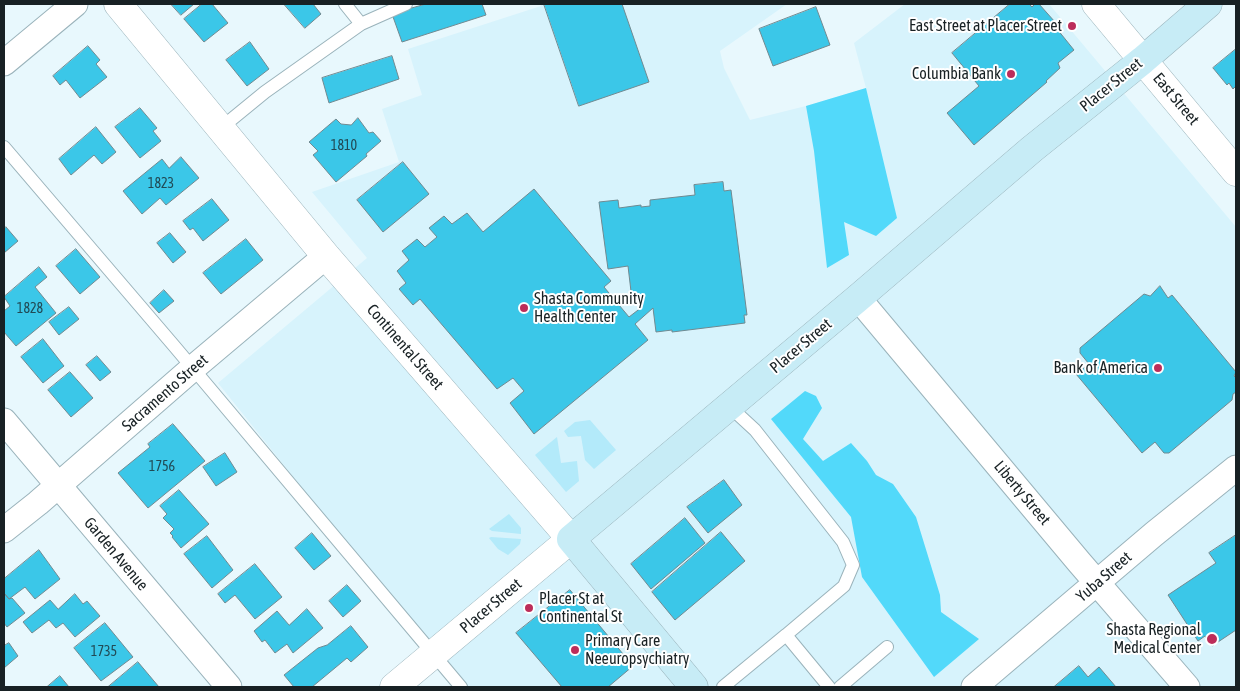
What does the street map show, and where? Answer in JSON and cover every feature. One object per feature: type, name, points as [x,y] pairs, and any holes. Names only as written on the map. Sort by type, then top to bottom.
[{"type":"main road","name":"Placer Street","points":[[571,539],[1032,149],[1143,60],[1208,4]]},
{"type":"main road","name":"Continental Street","points":[[571,539],[694,687]]},
{"type":"street","points":[[4,63],[75,4]]},
{"type":"street","name":"Continental Street","points":[[118,4],[326,256],[571,539]]},
{"type":"street","name":"East Street","points":[[1096,4],[1236,172]]},
{"type":"street","name":"Sacramento Street","points":[[4,530],[326,256]]},
{"type":"street","name":"Liberty Street","points":[[858,298],[1097,583],[1187,687]]},
{"type":"street","name":"Garden Avenue","points":[[4,421],[229,687]]},
{"type":"street","name":"Yuba Street","points":[[974,687],[1154,534],[1236,468]]},
{"type":"street","name":"Placer Street","points":[[394,687],[571,539]]},
{"type":"lane","points":[[345,4],[361,24]]},
{"type":"lane","points":[[222,128],[264,92],[361,24],[406,4]]},
{"type":"lane","points":[[4,147],[193,368],[461,687]]},
{"type":"lane","points":[[723,687],[844,586],[853,565],[843,542],[755,430],[730,406]]},
{"type":"lane","points":[[786,635],[829,687]]},
{"type":"lane","points":[[840,687],[887,647]]},
{"type":"shaded area","points":[[540,4],[787,4],[720,51],[724,68],[750,120],[866,88],[854,43],[905,4],[1049,4],[1236,227],[1236,687],[466,687],[327,519],[218,383],[367,258],[312,192],[399,162],[382,109],[422,95],[408,49],[541,6]]},
{"type":"shaded area","points":[[866,88],[897,218],[876,236],[844,222],[849,255],[827,268],[814,151],[806,106]]},
{"type":"shaded area","points":[[805,391],[816,396],[822,408],[803,439],[823,461],[851,443],[867,461],[876,475],[893,484],[916,517],[940,595],[941,612],[979,639],[934,677],[862,577],[851,517],[771,419]]},
{"type":"shaded area","points":[[590,420],[616,450],[594,469],[585,460],[581,436],[568,437],[564,431],[575,422]]},
{"type":"shaded area","points":[[557,437],[561,463],[577,461],[579,481],[566,492],[535,455]]},
{"type":"shaded area","points":[[509,514],[521,528],[521,534],[492,531],[489,529]]},
{"type":"shaded area","points":[[489,538],[521,539],[520,544],[508,555],[498,549]]},
{"type":"building","points":[[171,4],[194,4],[181,15]]},
{"type":"building","points":[[202,4],[212,4],[228,23],[204,42],[184,19]]},
{"type":"building","points":[[284,4],[313,4],[321,14],[305,28]]},
{"type":"building","points":[[426,4],[482,4],[486,15],[402,42],[392,14]]},
{"type":"building","points":[[544,4],[622,4],[649,82],[579,106]]},
{"type":"building","name":"Columbia Bank","points":[[1010,4],[1029,4],[1032,7],[1035,4],[1039,4],[1055,22],[1053,24],[1074,50],[1058,63],[1060,68],[1047,82],[974,145],[947,113],[979,86],[952,53]]},
{"type":"building","points":[[816,7],[830,45],[773,66],[759,29]]},
{"type":"building","points":[[250,42],[269,69],[247,86],[226,60]]},
{"type":"building","points":[[88,46],[100,60],[96,64],[107,77],[80,98],[66,80],[60,85],[53,76]]},
{"type":"building","points":[[1236,49],[1236,86],[1233,89],[1229,83],[1227,85],[1213,68]]},
{"type":"building","points":[[392,56],[399,79],[329,103],[322,78]]},
{"type":"building","points":[[140,108],[157,128],[153,131],[161,141],[140,158],[115,127]]},
{"type":"building","points":[[358,118],[369,133],[373,132],[381,141],[366,154],[367,156],[336,182],[313,155],[318,151],[309,142],[336,119],[341,124],[351,125]]},
{"type":"building","points":[[96,127],[116,152],[102,164],[94,155],[71,175],[59,159]]},
{"type":"building","points":[[181,157],[199,178],[166,205],[160,198],[142,214],[123,191],[162,159],[169,168]]},
{"type":"building","points":[[403,162],[429,194],[383,232],[357,200]]},
{"type":"building","name":"Shasta Community Health Center","points":[[723,182],[724,191],[731,190],[747,315],[744,315],[745,323],[672,332],[672,330],[656,332],[653,308],[635,324],[648,340],[534,434],[510,403],[524,391],[513,378],[497,389],[420,299],[413,305],[399,289],[406,283],[397,271],[409,260],[402,251],[417,239],[425,247],[437,237],[429,228],[444,216],[452,224],[467,213],[483,232],[534,189],[611,281],[604,287],[629,317],[642,307],[641,299],[632,300],[628,266],[608,269],[599,202],[618,200],[619,208],[641,205],[641,207],[650,206],[650,200],[695,195],[694,185]]},
{"type":"building","points":[[212,199],[229,220],[203,241],[193,228],[190,230],[183,221]]},
{"type":"building","points":[[6,227],[18,241],[4,253],[4,229]]},
{"type":"building","points":[[170,233],[186,252],[173,263],[157,243]]},
{"type":"building","points":[[246,239],[263,260],[221,294],[203,273]]},
{"type":"building","points":[[76,249],[100,277],[80,294],[56,266]]},
{"type":"building","points":[[39,267],[47,277],[35,287],[56,313],[16,346],[4,332],[4,311],[10,306],[4,297]]},
{"type":"building","name":"Bank of America","points":[[1160,286],[1168,298],[1172,295],[1236,372],[1234,376],[1236,378],[1236,392],[1233,394],[1232,400],[1169,453],[1164,453],[1155,442],[1142,453],[1076,374],[1089,364],[1080,353],[1080,348],[1144,294],[1150,296]]},
{"type":"building","points":[[164,290],[174,301],[159,313],[150,303]]},
{"type":"building","points":[[69,307],[79,319],[59,335],[49,322]]},
{"type":"building","points":[[43,339],[64,366],[43,383],[21,357]]},
{"type":"building","points":[[97,356],[111,372],[100,381],[86,365]]},
{"type":"building","points":[[70,372],[93,398],[71,417],[48,390]]},
{"type":"building","points":[[173,424],[205,461],[148,508],[118,473],[150,447],[148,444]]},
{"type":"building","points":[[225,453],[237,472],[216,486],[203,467]]},
{"type":"building","points":[[724,480],[742,505],[708,533],[687,507]]},
{"type":"building","points":[[179,490],[209,524],[181,548],[170,533],[174,529],[163,518],[167,514],[160,506]]},
{"type":"building","points":[[685,518],[705,543],[651,589],[631,564]]},
{"type":"building","points":[[721,532],[745,561],[675,620],[652,592]]},
{"type":"building","points":[[312,533],[331,556],[314,570],[295,548]]},
{"type":"building","points":[[1236,535],[1236,630],[1212,646],[1205,636],[1198,641],[1168,595],[1216,563],[1209,553]]},
{"type":"building","points":[[207,536],[233,570],[212,588],[184,554]]},
{"type":"building","points":[[39,550],[60,579],[35,599],[25,587],[9,599],[4,593],[4,579]]},
{"type":"building","points":[[255,564],[282,597],[255,619],[235,595],[225,603],[218,594]]},
{"type":"building","points":[[347,585],[361,601],[343,617],[329,601]]},
{"type":"building","name":"Primary Care Neeuropsychiatry","points":[[570,590],[633,666],[608,687],[562,687],[516,633]]},
{"type":"building","points":[[4,593],[9,599],[12,598],[25,613],[7,627],[4,623]]},
{"type":"building","points":[[75,594],[83,604],[87,601],[100,616],[75,637],[63,623],[56,628],[49,620],[32,633],[23,622],[50,600],[58,609]]},
{"type":"building","points":[[307,609],[323,628],[293,653],[287,644],[275,653],[265,640],[262,642],[254,631],[277,611],[289,625]]},
{"type":"building","points":[[105,623],[133,657],[101,681],[74,648]]},
{"type":"building","points":[[351,626],[368,647],[351,662],[347,658],[312,687],[294,687],[284,675],[318,648],[327,645]]},
{"type":"building","points":[[9,643],[18,656],[4,668],[4,646]]},
{"type":"building","points":[[138,662],[159,687],[108,687]]},
{"type":"building","points":[[1079,666],[1088,677],[1099,667],[1116,687],[1054,687]]},
{"type":"building","points":[[60,676],[69,687],[47,687]]},
{"type":"place","name":"East Street at Placer Street","points":[[1072,26]]},
{"type":"place","name":"Columbia Bank","points":[[1011,74]]},
{"type":"place","name":"Shasta Community Health Center","points":[[524,308]]},
{"type":"place","name":"Bank of America","points":[[1158,368]]},
{"type":"place","name":"Placer St at Continental St","points":[[529,608]]},
{"type":"place","name":"Shasta Regional Medical Center","points":[[1212,639]]},
{"type":"place","name":"Primary Care Neeuropsychiatry","points":[[575,650]]}]
